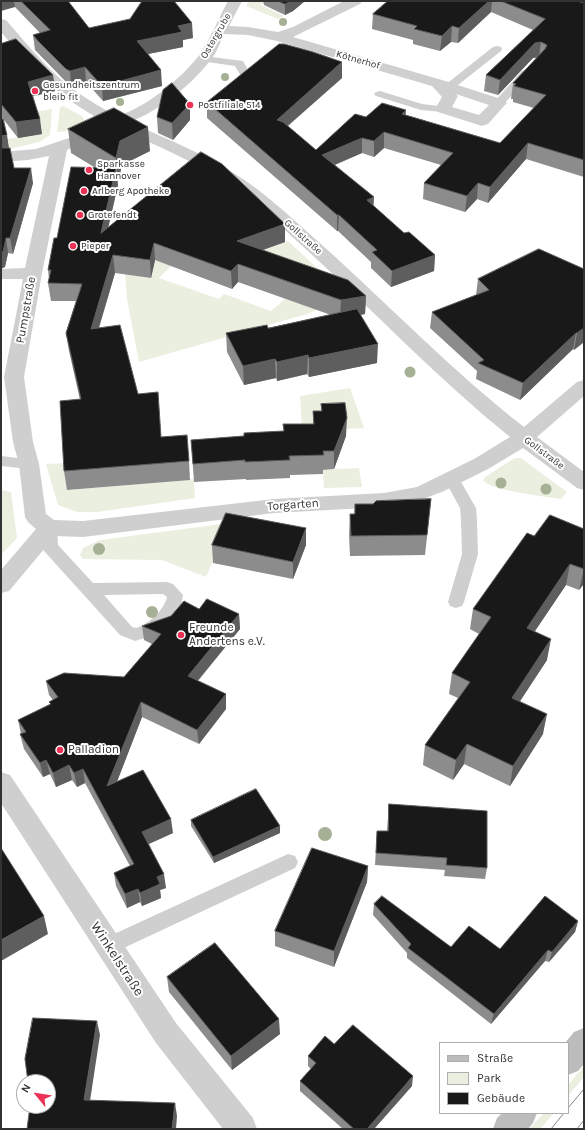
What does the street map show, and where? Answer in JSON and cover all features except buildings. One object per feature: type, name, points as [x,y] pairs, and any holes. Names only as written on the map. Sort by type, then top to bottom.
[{"type":"main road","points":[[569,1060],[584,1042]]},
{"type":"main road","points":[[508,1129],[521,1114]]},
{"type":"street","name":"Ostergrube","points":[[115,120],[126,118],[154,104],[180,84],[204,59],[235,1]]},
{"type":"street","points":[[279,37],[298,30],[355,1]]},
{"type":"street","name":"Gollstraße","points":[[1,23],[46,73],[66,91],[115,120],[237,182],[274,210],[381,308],[465,388],[524,438],[584,483]]},
{"type":"street","name":"Kötnerhof","points":[[220,30],[248,31],[279,37],[499,103]]},
{"type":"street","points":[[443,85],[450,96],[443,109],[482,121],[499,103]]},
{"type":"street","points":[[94,130],[115,120]]},
{"type":"street","points":[[1,157],[31,155],[59,148],[80,137]]},
{"type":"street","name":"Pumpstraße","points":[[49,528],[36,517],[29,464],[23,442],[14,377],[33,273],[59,148]]},
{"type":"street","points":[[1,274],[33,273]]},
{"type":"street","name":"Torgarten","points":[[49,528],[83,529],[274,506],[384,500],[420,492],[452,479],[524,438],[584,386]]},
{"type":"street","points":[[1,586],[49,528]]},
{"type":"street","name":"Winkelstraße","points":[[4,793],[166,1033],[242,1129]]},
{"type":"lane","points":[[443,85],[497,49]]},
{"type":"lane","points":[[204,59],[239,63],[247,77],[226,94]]},
{"type":"lane","points":[[499,103],[533,66]]},
{"type":"lane","points":[[380,94],[421,107],[443,109]]},
{"type":"lane","points":[[1,461],[29,464]]},
{"type":"lane","points":[[452,479],[468,508],[469,521],[470,554],[456,602]]},
{"type":"lane","points":[[49,528],[50,547],[126,631],[134,635],[148,631],[173,607],[175,595],[167,588],[89,589]]},
{"type":"lane","points":[[108,946],[288,862]]},
{"type":"green space","points":[[249,1],[265,1],[261,5],[284,16],[278,19],[246,6]]},
{"type":"green space","points":[[63,106],[82,116],[84,120],[76,127],[57,132],[60,107]]},
{"type":"green space","points":[[52,109],[50,135],[39,142],[10,149],[7,139],[42,134],[35,112]]},
{"type":"green space","points":[[158,238],[180,257],[159,278],[219,299],[224,294],[271,311],[285,299],[298,303],[250,254],[288,241],[348,297],[307,314],[139,362],[127,299],[125,274],[151,278]]},
{"type":"green space","points":[[350,388],[364,428],[345,429],[303,442],[300,396]]},
{"type":"green space","points":[[515,458],[521,458],[567,492],[561,499],[544,497],[495,487],[487,484],[483,480],[485,477]]},
{"type":"green space","points":[[66,463],[67,490],[194,479],[195,498],[97,512],[77,512],[58,505],[46,464]]},
{"type":"green space","points":[[359,468],[362,487],[324,488],[323,470]]},
{"type":"green space","points":[[1,490],[11,492],[17,538],[1,555]]},
{"type":"green space","points":[[229,523],[206,577],[162,560],[83,559],[80,555],[83,548],[100,540]]},
{"type":"green space","points":[[584,1066],[584,1077],[569,1095],[569,1084]]},
{"type":"green space","points":[[543,1114],[553,1114],[540,1129],[529,1129]]},
{"type":"tram line","points":[[569,1107],[584,1089]]},
{"type":"tram line","points":[[551,1129],[563,1114]]},
{"type":"tram line","points":[[577,1129],[584,1120]]},
{"type":"place","name":"Gesundheitszentrum bleib fit","points":[[35,91]]},
{"type":"place","name":"Postfiliale 514","points":[[190,105]]},
{"type":"place","name":"Sparkasse Hannover","points":[[89,170]]},
{"type":"place","name":"Arlberg Apotheke","points":[[84,191]]},
{"type":"place","name":"Grotefendt","points":[[80,215]]},
{"type":"place","name":"Pieper","points":[[73,246]]},
{"type":"place","name":"Freunde Andertens e.V.","points":[[181,635]]},
{"type":"place","name":"Palladion","points":[[60,750]]}]
